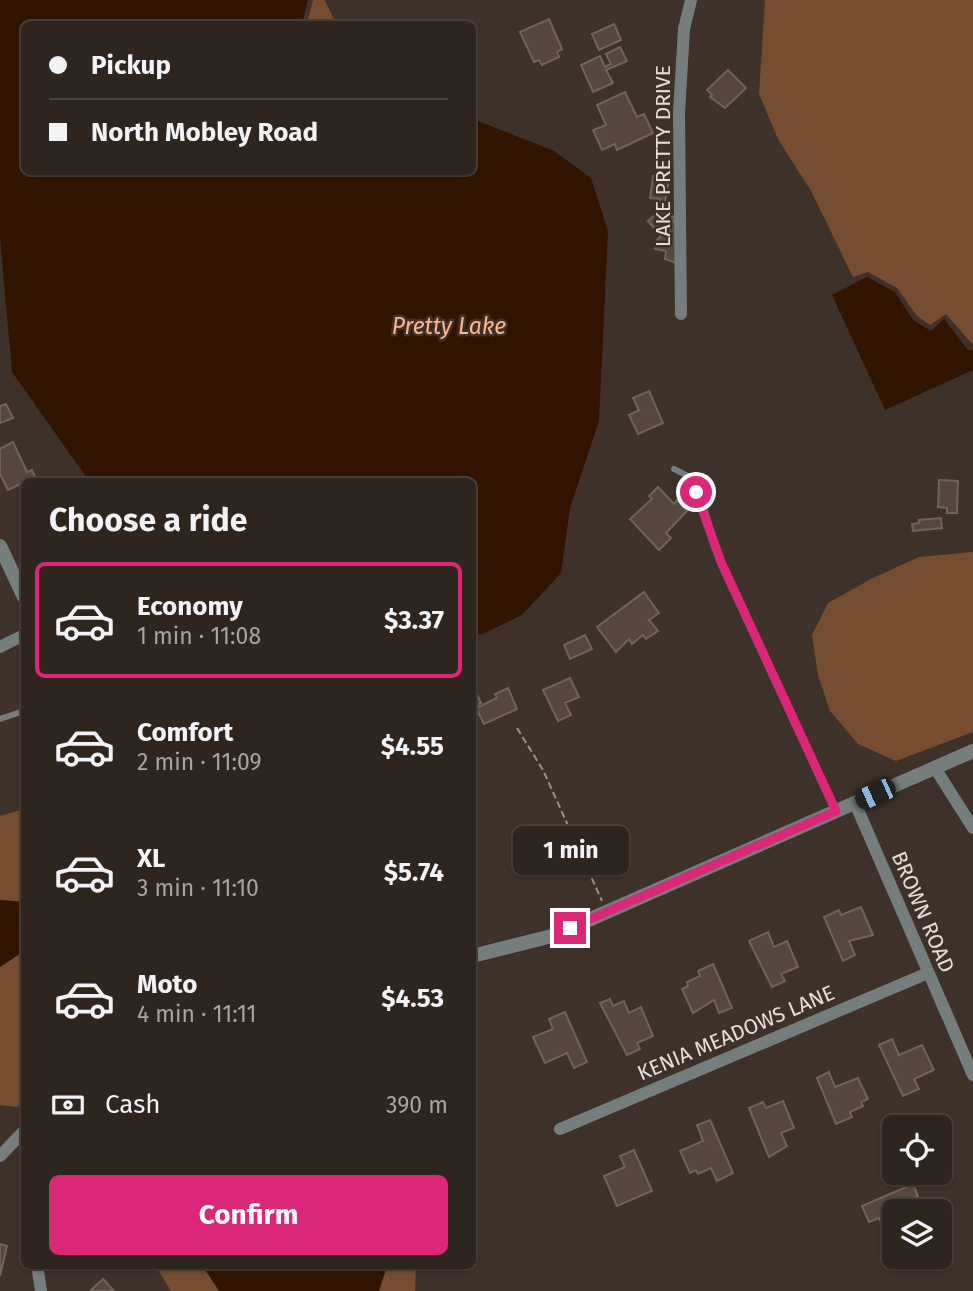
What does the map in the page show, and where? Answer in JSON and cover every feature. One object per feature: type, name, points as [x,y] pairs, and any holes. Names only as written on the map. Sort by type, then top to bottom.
[{"type":"street","name":"LAKE PRETTY DRIVE","points":[[681,314],[679,113],[684,29],[691,0]]},
{"type":"street","points":[[0,546],[21,591]]},
{"type":"street","points":[[0,647],[21,636]]},
{"type":"street","points":[[476,955],[552,936],[973,751]]},
{"type":"street","points":[[935,768],[973,828]]},
{"type":"street","name":"BROWN ROAD","points":[[855,803],[973,1075]]},
{"type":"street","name":"KENIA MEADOWS LANE","points":[[560,1129],[928,973]]},
{"type":"street","points":[[0,1156],[21,1134]]},
{"type":"street","points":[[38,1269],[41,1291]]},
{"type":"lane","points":[[674,469],[688,476],[704,508],[721,562],[836,811]]},
{"type":"lane","points":[[0,719],[21,712]]},
{"type":"path","points":[[517,728],[543,770],[580,846],[607,912]]},
{"type":"shaded area","points":[[313,0],[325,0],[335,21],[308,21]]},
{"type":"shaded area","points":[[765,0],[973,0],[973,345],[946,314],[930,325],[917,316],[897,288],[868,272],[853,277],[811,191],[778,139],[759,94]]},
{"type":"shaded area","points":[[973,552],[973,732],[896,761],[858,744],[830,711],[818,675],[812,635],[828,603],[919,557]]},
{"type":"shaded area","points":[[21,810],[21,902],[0,900],[0,816]]},
{"type":"shaded area","points":[[21,953],[21,1105],[16,1107],[0,1105],[0,967]]},
{"type":"shaded area","points":[[157,1269],[416,1269],[415,1291],[171,1291]]},
{"type":"water","name":"Pretty Lake","points":[[0,0],[308,0],[303,21],[21,21],[21,175],[476,175],[476,120],[554,151],[591,178],[608,231],[599,421],[570,508],[561,573],[522,615],[483,634],[476,635],[476,478],[87,478],[12,372],[0,238]]},
{"type":"water","points":[[867,277],[895,292],[913,320],[931,331],[944,319],[968,350],[973,350],[973,370],[885,410],[832,295]]},
{"type":"water","points":[[0,900],[21,902],[21,953],[0,967]]},
{"type":"water","points":[[205,1269],[384,1269],[385,1272],[379,1291],[219,1291]]},
{"type":"building","points":[[549,19],[562,49],[557,52],[559,57],[542,65],[539,60],[534,62],[520,32]]},
{"type":"building","points":[[614,24],[621,40],[599,50],[592,34]]},
{"type":"building","points":[[620,47],[627,61],[606,70],[613,83],[593,92],[581,65],[600,56],[605,67],[611,64],[606,54]]},
{"type":"building","points":[[728,70],[746,88],[725,108],[710,97],[712,95],[707,90]]},
{"type":"building","points":[[625,92],[637,117],[644,114],[653,133],[617,150],[615,144],[602,150],[593,130],[606,125],[597,105]]},
{"type":"building","points":[[653,176],[669,179],[664,206],[674,218],[673,222],[681,223],[676,263],[665,259],[666,251],[655,249],[661,236],[648,221],[657,213],[660,199],[650,198]]},
{"type":"building","points":[[649,391],[663,423],[638,434],[629,415],[639,410],[633,398]]},
{"type":"building","points":[[6,404],[13,418],[0,423],[0,406]]},
{"type":"building","points":[[13,442],[27,472],[32,470],[35,477],[21,478],[21,484],[8,490],[0,474],[0,449]]},
{"type":"building","points":[[939,480],[958,481],[957,513],[947,513],[947,508],[938,507]]},
{"type":"building","points":[[658,487],[674,504],[677,500],[687,511],[666,533],[671,538],[659,550],[630,519],[652,499],[649,496]]},
{"type":"building","points":[[941,518],[942,528],[913,531],[912,524],[919,523],[919,520]]},
{"type":"building","points":[[644,592],[659,613],[649,620],[658,631],[646,639],[643,635],[632,644],[629,639],[616,652],[597,627]]},
{"type":"building","points":[[585,635],[592,649],[570,659],[564,645]]},
{"type":"building","points":[[570,678],[579,697],[565,703],[571,715],[558,721],[543,690]]},
{"type":"building","points":[[508,688],[517,709],[484,724],[476,708],[497,698],[495,694]]},
{"type":"building","points":[[476,692],[481,703],[476,705]]},
{"type":"building","points":[[861,907],[873,935],[849,941],[855,955],[843,961],[824,917],[839,910],[841,915]]},
{"type":"building","points":[[768,932],[774,947],[787,941],[798,967],[781,974],[785,981],[772,987],[749,941]]},
{"type":"building","points":[[713,964],[732,1008],[719,1013],[714,1000],[693,1013],[682,989],[688,986],[687,982],[700,976],[698,971]]},
{"type":"building","points":[[610,999],[613,1006],[624,1001],[629,1013],[641,1007],[653,1036],[637,1043],[640,1049],[627,1055],[600,1003]]},
{"type":"building","points":[[565,1012],[587,1062],[574,1068],[567,1053],[545,1063],[533,1037],[553,1029],[549,1019]]},
{"type":"building","points":[[892,1039],[899,1055],[922,1045],[934,1070],[914,1079],[919,1089],[903,1096],[879,1045]]},
{"type":"building","points":[[829,1072],[835,1087],[858,1078],[868,1099],[861,1102],[863,1106],[850,1112],[852,1117],[836,1124],[817,1078]]},
{"type":"building","points":[[783,1101],[794,1128],[781,1133],[787,1146],[769,1157],[749,1108],[763,1102],[766,1108]]},
{"type":"building","points":[[710,1120],[733,1173],[717,1181],[711,1168],[698,1174],[696,1170],[690,1173],[680,1151],[703,1141],[697,1125]]},
{"type":"building","points":[[634,1150],[652,1191],[617,1206],[604,1176],[625,1167],[620,1156]]},
{"type":"building","points":[[911,1185],[913,1185],[918,1196],[911,1199],[882,1199],[882,1225],[879,1218],[869,1222],[862,1206]]},
{"type":"building","points":[[0,1244],[7,1246],[0,1276]]},
{"type":"building","points":[[103,1279],[114,1291],[90,1291]]},
{"type":"route","points":[[570,928],[836,811],[721,562],[704,508],[696,492]]}]
